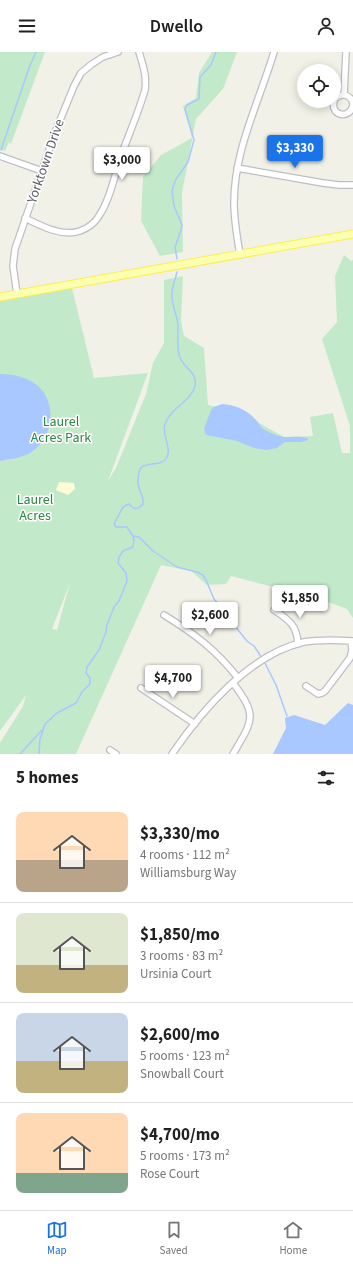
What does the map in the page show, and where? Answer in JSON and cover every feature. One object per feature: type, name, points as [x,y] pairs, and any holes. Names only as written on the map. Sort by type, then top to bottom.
[{"type":"main road","points":[[0,297],[353,234]]},
{"type":"street","name":"Yorktown Drive","points":[[17,294],[13,260],[16,242],[67,99],[81,73],[103,57],[118,52]]},
{"type":"street","points":[[25,218],[55,231],[68,232],[80,231],[86,228],[99,216],[113,182],[145,90],[146,83],[144,70],[139,52]]},
{"type":"street","points":[[240,255],[234,212],[237,168],[243,143],[274,52]]},
{"type":"street","points":[[344,95],[346,52]]},
{"type":"street","points":[[334,108],[334,111],[340,115],[349,113],[352,110],[353,104],[350,98],[344,95],[341,96]]},
{"type":"street","points":[[0,156],[42,171]]},
{"type":"street","points":[[237,168],[323,183],[339,185],[353,184]]},
{"type":"street","points":[[274,610],[289,620],[295,627],[298,635],[298,644]]},
{"type":"street","points":[[164,615],[197,636],[213,649],[238,678]]},
{"type":"street","points":[[172,754],[195,724],[233,683],[255,665],[270,656],[298,644],[333,640],[352,641],[350,658],[325,691],[318,694],[306,686]]},
{"type":"street","points":[[233,683],[247,703],[250,717],[246,732],[233,754]]},
{"type":"street","points":[[141,688],[195,724]]},
{"type":"street","points":[[110,750],[116,754]]},
{"type":"green space","points":[[0,52],[45,52],[11,144],[9,142],[5,151],[0,149]]},
{"type":"green space","points":[[212,52],[237,52],[223,89],[196,119],[182,193],[183,252],[160,256],[141,221],[143,177],[161,155],[192,138],[183,106],[196,98],[199,73]]},
{"type":"green space","points":[[344,255],[351,261],[353,260],[353,618],[347,609],[323,600],[231,576],[226,584],[207,585],[191,571],[161,565],[76,754],[0,754],[0,743],[23,706],[26,695],[0,731],[0,297],[71,284],[94,378],[148,373],[108,481],[116,468],[146,394],[153,363],[164,343],[164,280],[183,276],[181,321],[184,336],[204,348],[208,405],[240,412],[284,437],[313,436],[310,417],[333,413],[342,453],[350,453],[350,426],[322,339],[337,322],[335,276]],"holes":[[[70,583],[57,630],[52,629]]]},
{"type":"sand","points":[[59,482],[74,483],[75,489],[68,495],[56,490]]},
{"type":"water","points":[[0,374],[20,377],[29,380],[38,386],[48,402],[50,421],[44,440],[38,447],[23,456],[0,461]]},
{"type":"water","points":[[222,404],[235,406],[244,410],[251,415],[265,430],[278,436],[304,437],[308,440],[301,442],[285,442],[277,448],[266,450],[254,448],[237,441],[206,435],[204,429],[211,410]]},
{"type":"water","points":[[348,703],[353,705],[353,754],[273,754],[286,728],[285,718],[294,715],[325,725]]},
{"type":"waterway","points":[[1,150],[29,68],[36,52]]},
{"type":"waterway","points":[[177,259],[175,247],[182,225],[174,206],[172,191],[176,179],[188,162],[194,140],[185,109],[187,105],[199,99],[200,77],[211,65],[216,52]]},
{"type":"waterway","points":[[39,754],[40,739],[45,724],[57,713],[76,703],[82,692],[90,684],[90,678],[86,673],[87,667],[99,650],[114,607],[119,601],[127,581],[126,573],[118,563],[119,557],[123,551],[133,547],[134,540],[127,527],[116,527],[114,524],[123,507],[129,504],[136,508],[143,504],[143,498],[138,483],[140,469],[145,465],[159,463],[165,460],[168,452],[164,428],[165,424],[171,414],[193,392],[195,386],[194,377],[183,363],[178,351],[178,325],[172,294],[177,272]]},
{"type":"waterway","points":[[133,536],[139,537],[153,551],[177,567],[203,575],[214,599],[247,641],[254,646],[262,658]]},
{"type":"waterway","points":[[264,661],[276,685],[287,716]]},
{"type":"waterway","points":[[20,754],[42,730]]},
{"type":"park label","name":"Laurel Acres Park","points":[[61,430]]},
{"type":"park label","name":"Laurel Acres","points":[[35,508]]}]
